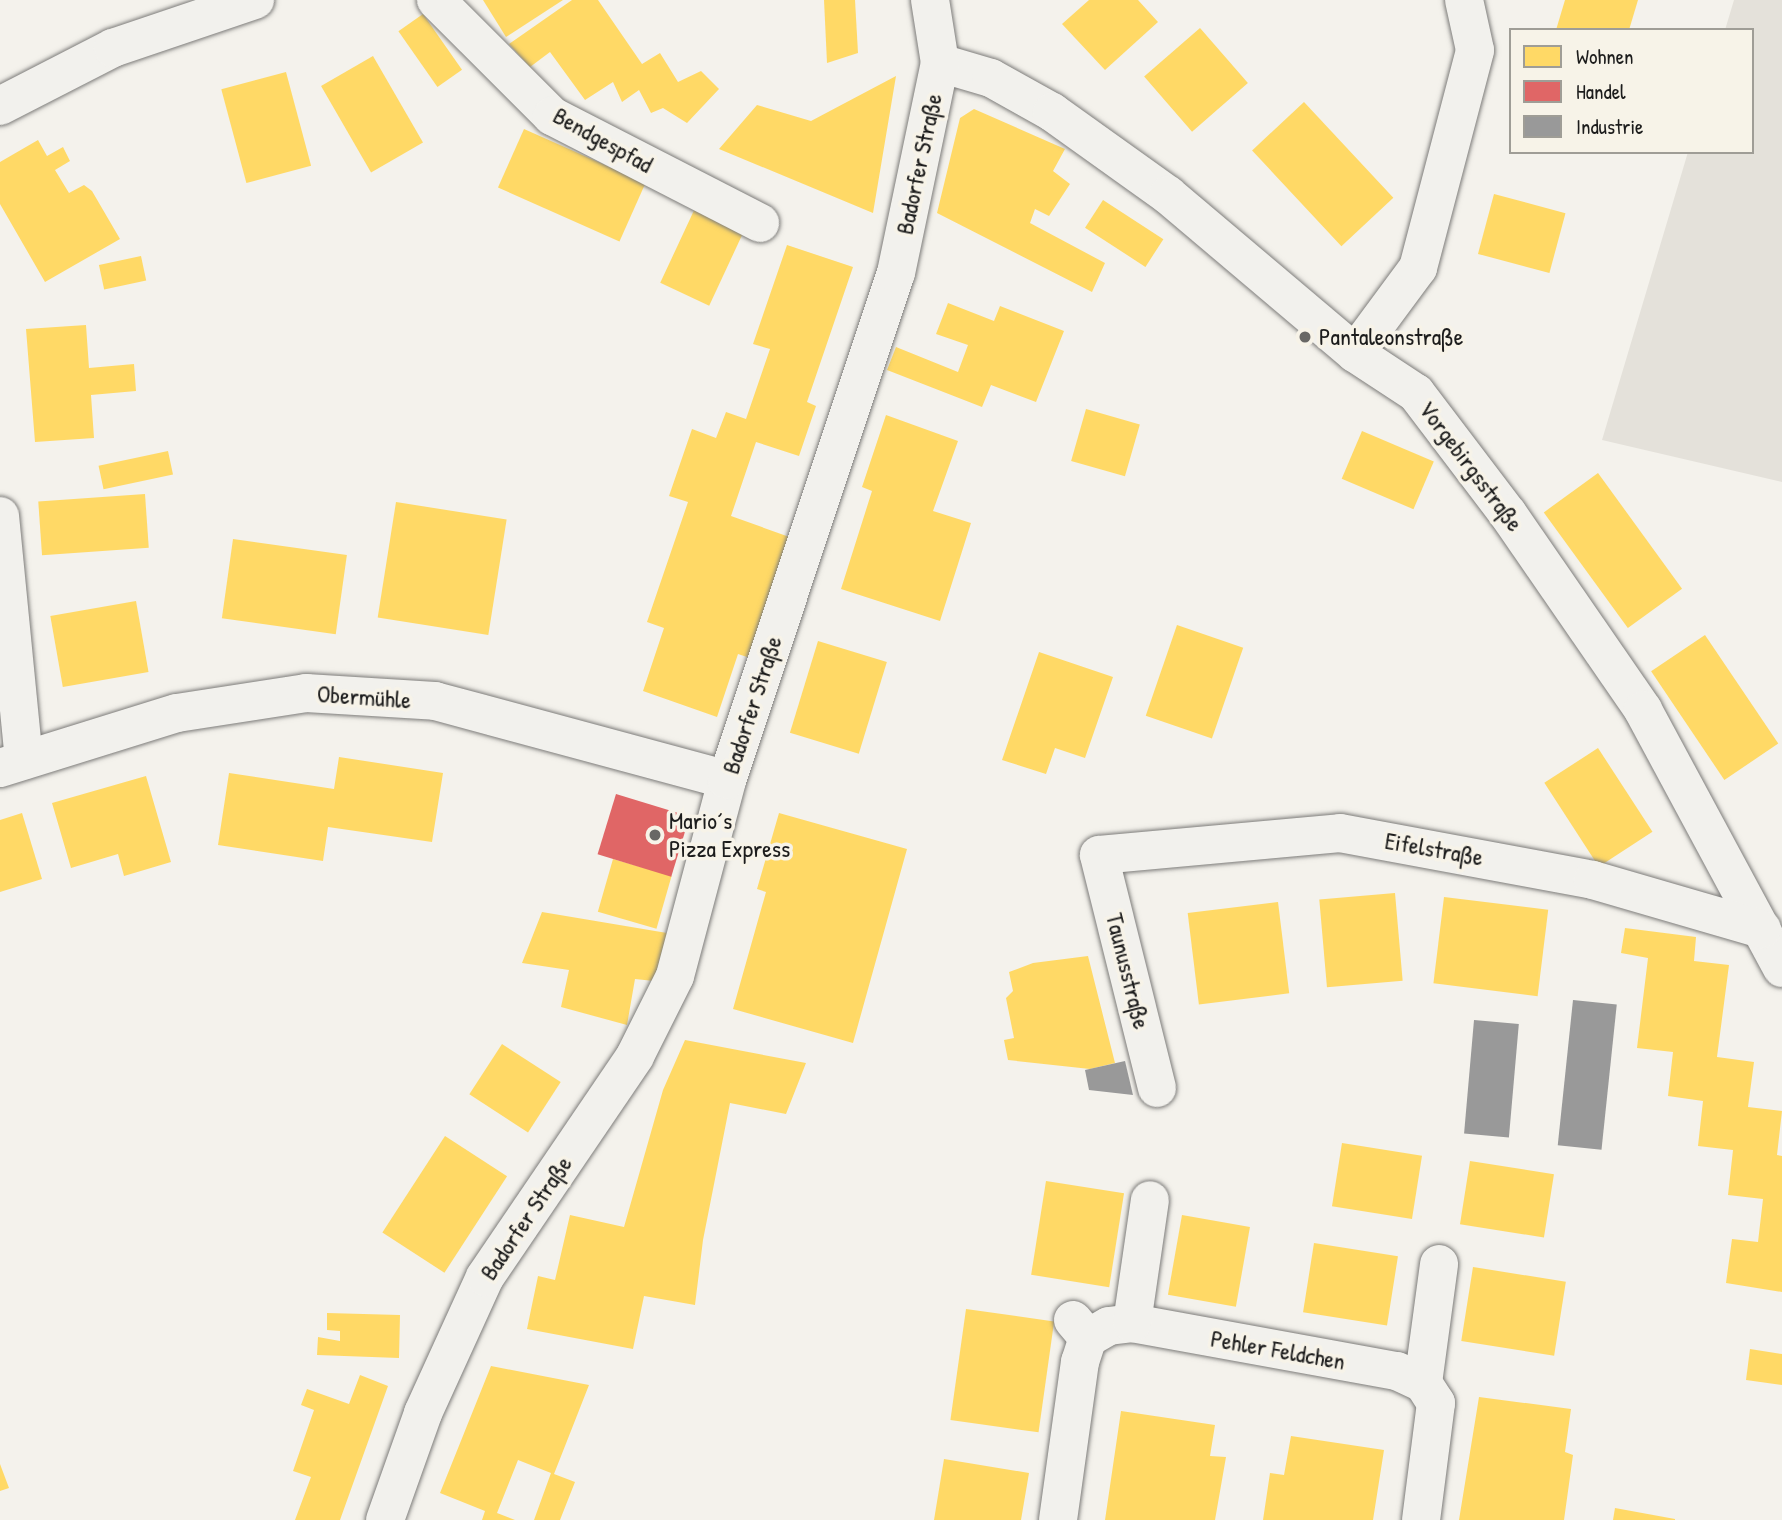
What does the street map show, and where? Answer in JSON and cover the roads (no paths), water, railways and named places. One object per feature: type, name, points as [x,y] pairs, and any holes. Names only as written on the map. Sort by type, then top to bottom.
[{"type":"street","points":[[0,106],[113,48],[255,0]]},
{"type":"street","name":"Bendgespfad","points":[[436,0],[552,116],[760,223]]},
{"type":"street","name":"Badorfer Straße","points":[[385,1520],[423,1413],[485,1278],[635,1056],[675,976],[727,780],[896,273],[940,63],[930,0]]},
{"type":"street","points":[[1355,353],[1418,268],[1475,50],[1464,0]]},
{"type":"street","name":"Vorgebirgsstraße","points":[[940,63],[991,78],[1052,112],[1168,195],[1355,353],[1416,393],[1508,514],[1643,710],[1782,968]]},
{"type":"street","points":[[0,516],[12,764]]},
{"type":"street","name":"Obermühle","points":[[12,764],[177,713],[306,693],[435,701],[727,780]]},
{"type":"street","name":"Eifelstraße","points":[[1099,855],[1340,833],[1593,880],[1762,929]]},
{"type":"street","name":"Taunusstraße","points":[[1099,855],[1157,1088]]},
{"type":"street","points":[[1132,1323],[1150,1200]]},
{"type":"street","points":[[1421,1520],[1436,1404],[1423,1383],[1439,1264]]},
{"type":"street","name":"Pehler Feldchen","points":[[1058,1520],[1080,1362],[1080,1329],[1132,1323],[1397,1371],[1423,1383]]},
{"type":"place","name":"Pantaleonstraße","points":[[1305,337]]},
{"type":"place","name":"Mario´s Pizza Express","points":[[655,835]]}]
